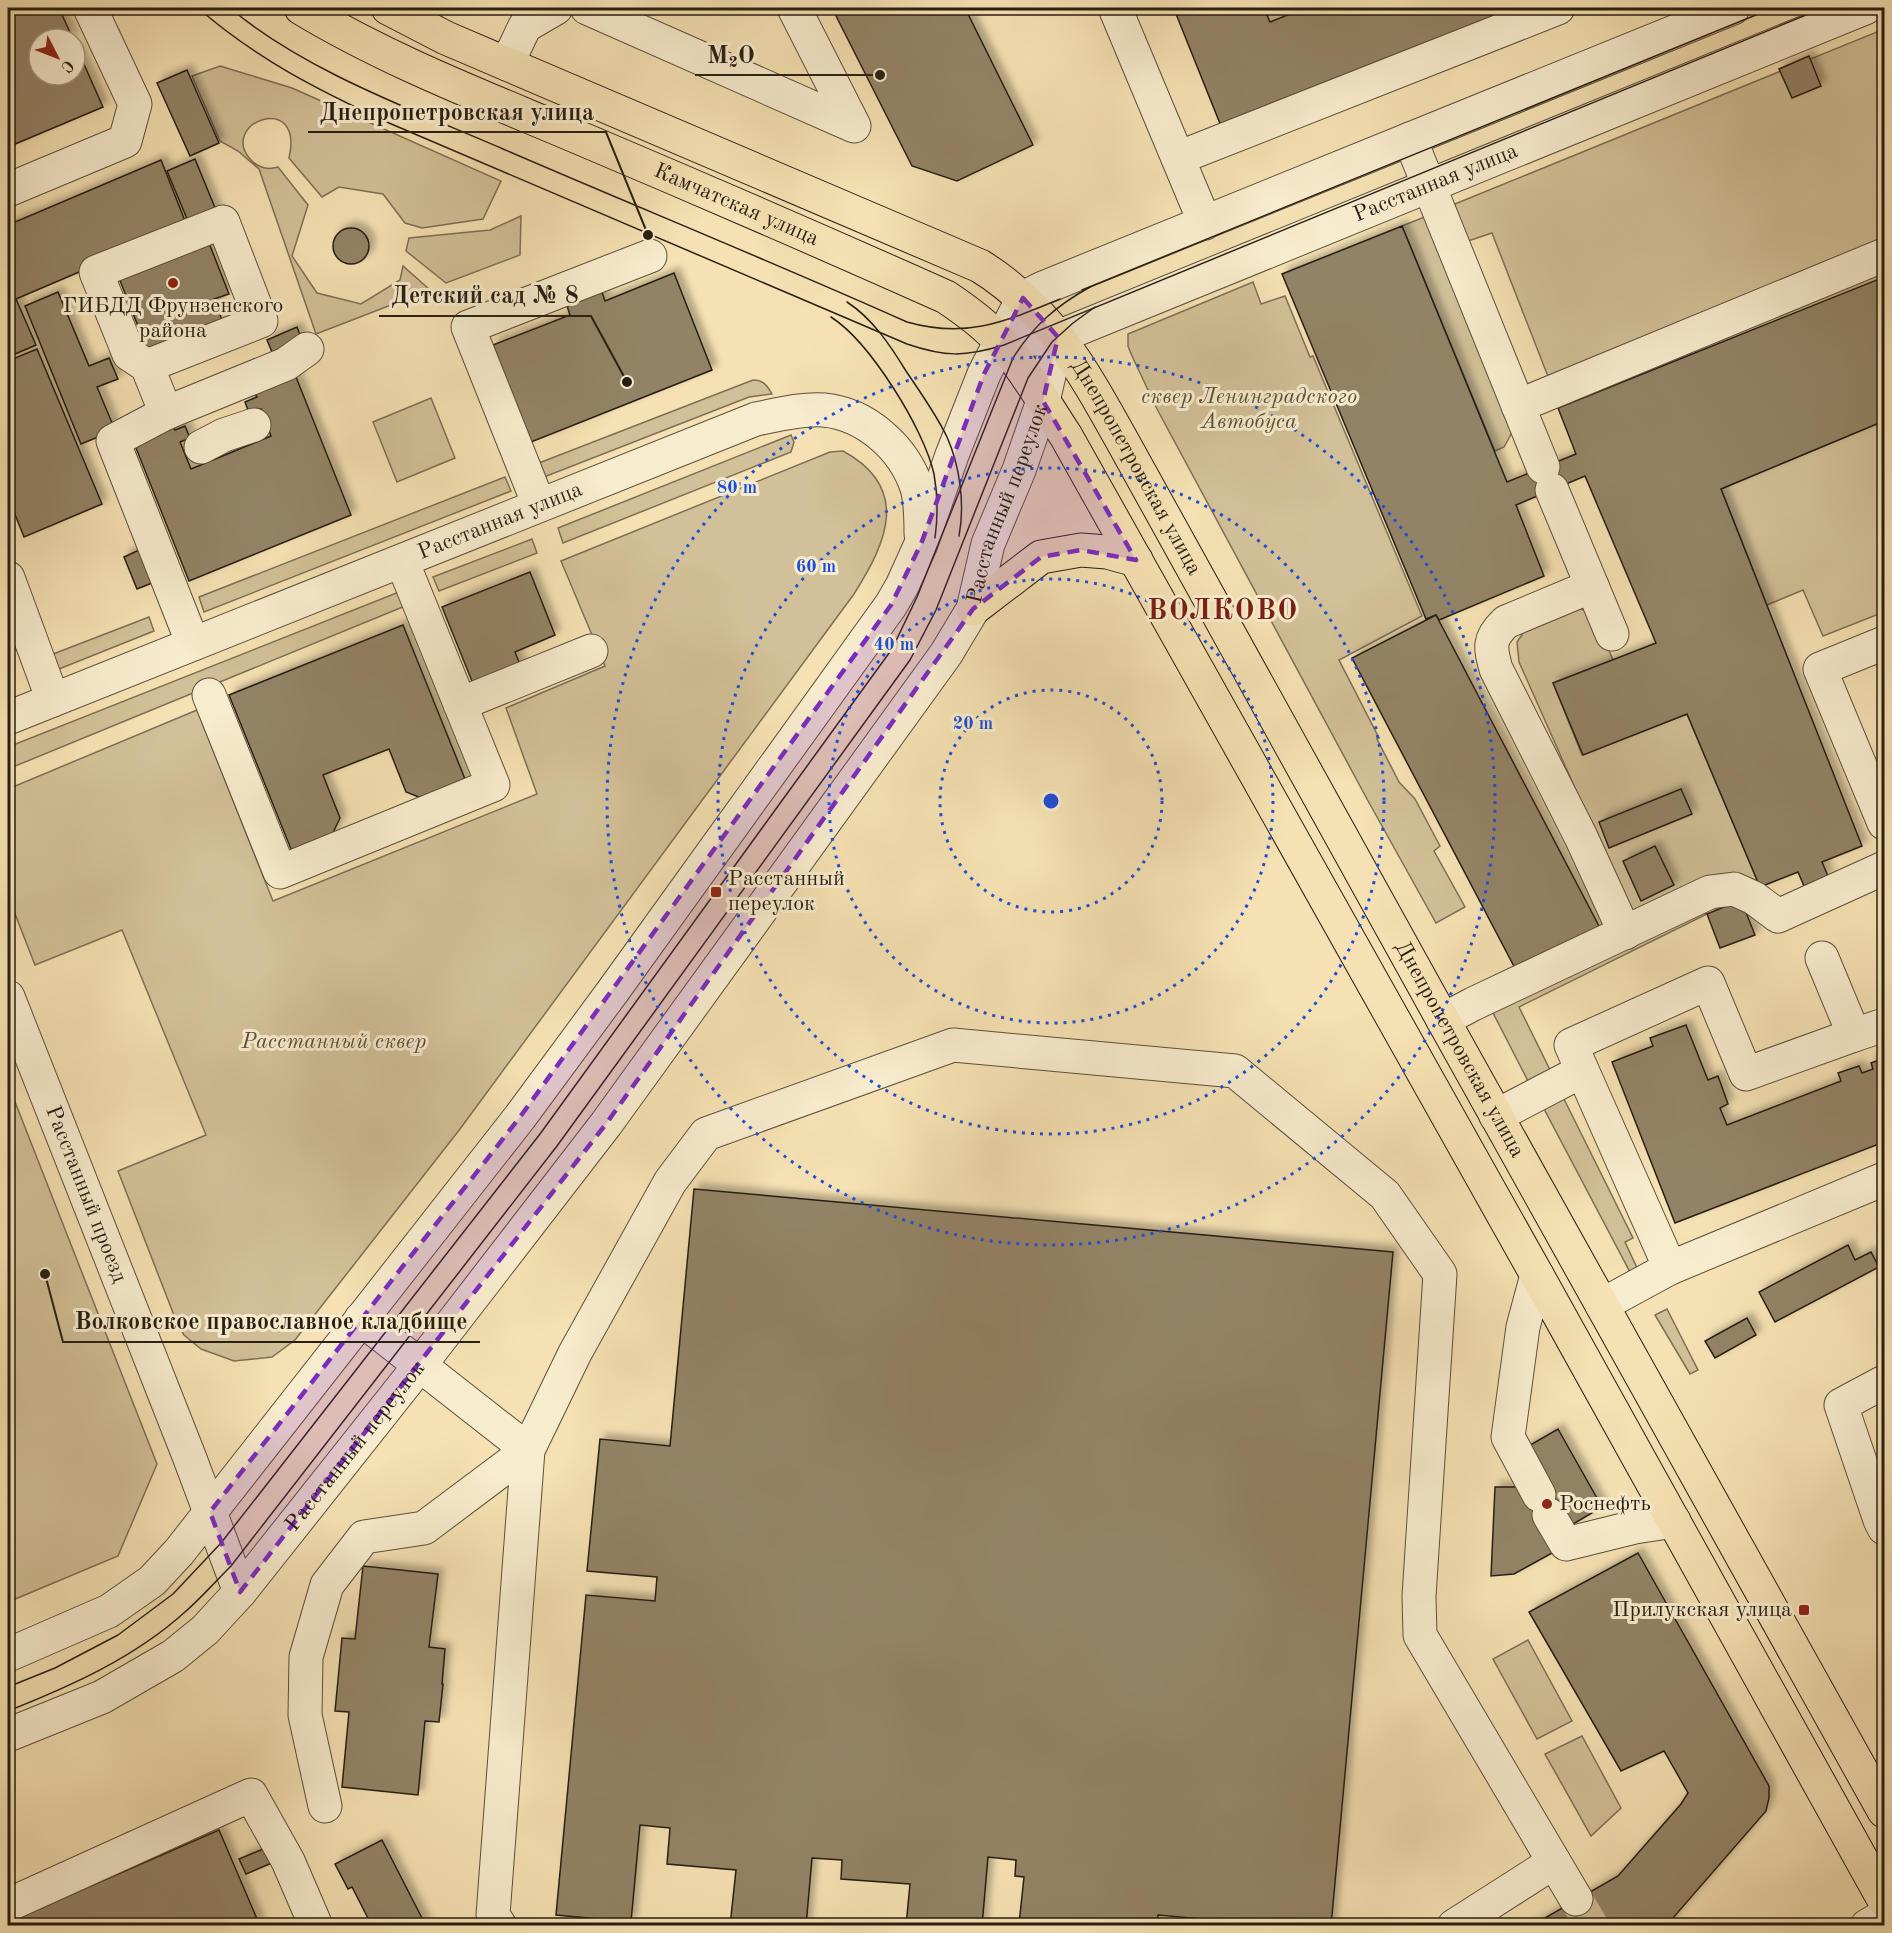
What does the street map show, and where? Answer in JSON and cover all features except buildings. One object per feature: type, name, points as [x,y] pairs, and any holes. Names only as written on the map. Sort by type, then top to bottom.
[{"type":"main road","name":"Камчатская улица","points":[[301,8],[338,30],[434,76],[946,297],[964,309],[1001,342],[1043,401]]},
{"type":"main road","name":"Камчатская улица","points":[[388,8],[447,38],[968,261],[993,274],[1023,298]]},
{"type":"main road","name":"Днепропетровская улица","points":[[1023,298],[1078,363],[1125,444],[1496,1116],[1884,1811]]},
{"type":"main road","name":"Днепропетровская улица","points":[[1043,401],[1066,436],[1136,560],[1884,1900]]},
{"type":"main road","points":[[973,609],[1041,557],[1081,550],[1107,552],[1136,560]]},
{"type":"street","points":[[8,190],[125,141],[135,105],[90,8]]},
{"type":"street","points":[[507,64],[525,26],[556,8]]},
{"type":"street","points":[[587,8],[854,126],[794,8]]},
{"type":"street","points":[[1115,8],[1205,223]]},
{"type":"street","points":[[1178,158],[1558,8]]},
{"type":"street","points":[[8,1655],[109,1611],[152,1581],[179,1552],[520,1117],[874,629],[902,586],[921,544],[952,455],[984,374],[1023,298],[1410,139],[1666,20],[1733,8]]},
{"type":"street","name":"Расстанная улица","points":[[1001,342],[1058,337],[1866,8]]},
{"type":"street","points":[[1410,139],[1612,634]]},
{"type":"street","points":[[147,366],[261,321],[223,222],[96,272],[129,354],[147,366],[166,413]]},
{"type":"street","points":[[1518,406],[1884,255]]},
{"type":"street","points":[[539,505],[468,327],[650,256]]},
{"type":"street","name":"Расстанный переулок","points":[[8,1736],[102,1697],[173,1656],[205,1630],[240,1592],[420,1365],[606,1124],[946,654],[973,609],[988,544],[1019,470],[1043,401],[1058,337]]},
{"type":"street","points":[[193,644],[113,441],[166,413],[286,364],[307,349]]},
{"type":"street","points":[[208,396],[226,436]]},
{"type":"street","name":"Расстанная улица","points":[[8,718],[756,419],[787,413],[822,409],[846,414],[862,421],[889,443],[903,459],[918,490],[921,544]]},
{"type":"street","points":[[209,695],[280,872],[493,785],[402,561]]},
{"type":"street","points":[[8,578],[53,700]]},
{"type":"street","points":[[1592,586],[1506,622],[1495,632],[1491,650],[1496,669],[1581,837],[1625,933]]},
{"type":"street","points":[[1884,643],[1820,669],[1884,823]]},
{"type":"street","points":[[460,704],[591,651]]},
{"type":"street","points":[[1443,1020],[1710,892],[1734,889],[1754,898],[1778,916],[1884,868]]},
{"type":"street","points":[[1822,958],[1854,1035]]},
{"type":"street","points":[[1670,1268],[1570,1045],[1708,983],[1746,1074],[1884,1024]]},
{"type":"street","name":"Расстанный проезд","points":[[8,997],[240,1592]]},
{"type":"street","points":[[500,1926],[493,1915],[528,1450],[575,1353],[670,1182],[706,1134],[953,1045],[1235,1071],[1385,1195],[1440,1274],[1419,1596],[1420,1635],[1576,1899]]},
{"type":"street","points":[[1496,1116],[1582,1071]]},
{"type":"street","points":[[1602,1305],[1670,1268],[1884,1179]]},
{"type":"street","points":[[1537,1275],[1523,1327],[1508,1437],[1544,1505],[1566,1544],[1635,1527],[1674,1521]]},
{"type":"street","points":[[361,1320],[528,1450]]},
{"type":"street","points":[[1884,1382],[1841,1406],[1884,1528]]},
{"type":"street","points":[[325,1806],[305,1715],[306,1657],[327,1585],[364,1537],[424,1528],[528,1450]]},
{"type":"street","points":[[8,1905],[251,1795],[288,1861],[316,1926]]},
{"type":"street","points":[[1454,1926],[1554,1862]]},
{"type":"street","points":[[1867,1926],[1884,1916]]},
{"type":"highlighted area","points":[[1023,298],[1058,337],[1043,401],[1136,560],[1081,550],[1041,557],[973,609],[606,1124],[240,1592],[210,1512],[520,1117],[891,605],[921,544],[984,374]]},
{"type":"green space","points":[[1884,29],[1884,244],[1549,379],[1492,233],[1465,242],[1450,206]]},
{"type":"green space","points":[[220,66],[292,88],[501,181],[483,219],[422,228],[405,223],[383,194],[339,187],[322,197],[289,158],[290,137],[285,124],[275,119],[263,120],[252,126],[244,135],[244,147],[252,161],[264,168],[278,167],[308,205],[292,256],[317,293],[361,304],[400,280],[403,266],[430,290],[316,334],[259,169],[238,151],[220,141],[192,76]]},
{"type":"green space","points":[[521,216],[520,255],[446,283],[406,251],[409,238],[490,230]]},
{"type":"green space","points":[[1427,216],[1514,429],[1504,447],[1495,451],[1402,226]]},
{"type":"green space","name":"сквер Ленинградского Автобуса","points":[[1253,282],[1261,304],[1285,296],[1310,357],[1313,356],[1422,616],[1339,660],[1399,782],[1415,799],[1440,846],[1434,851],[1465,907],[1436,923],[1157,409],[1128,346],[1128,334]]},
{"type":"green space","points":[[753,380],[764,384],[772,394],[749,397],[544,477],[539,463]]},
{"type":"green space","points":[[431,398],[455,458],[397,482],[373,422]]},
{"type":"green space","points":[[1884,421],[1884,612],[1823,636],[1803,590],[1767,605],[1721,489]]},
{"type":"green space","points":[[791,435],[794,442],[791,452],[563,543],[558,528]]},
{"type":"green space","name":"Расстанный сквер","points":[[843,451],[864,466],[878,482],[885,499],[886,517],[883,536],[876,555],[854,594],[460,1129],[295,1340],[272,1357],[234,1361],[201,1349],[184,1335],[177,1323],[118,1171],[206,1135],[122,930],[35,965],[8,896],[8,789],[197,710],[273,901],[537,794],[506,708],[605,666],[561,561],[830,452]]},
{"type":"green space","points":[[505,477],[511,491],[204,612],[199,597]]},
{"type":"green space","points":[[532,539],[537,553],[439,591],[433,577]]},
{"type":"green space","points":[[399,592],[405,606],[8,769],[8,747]]},
{"type":"green space","points":[[1575,607],[1594,614],[1613,660],[1553,683],[1582,755],[1687,714],[1760,887],[1631,914],[1519,662],[1517,642],[1526,629]]},
{"type":"green space","points":[[149,617],[154,631],[54,671],[48,656]]},
{"type":"green space","points":[[1703,912],[1707,914],[1519,1007],[1551,1072],[1529,1083],[1490,1007]]},
{"type":"green space","points":[[8,1084],[157,1464],[118,1556],[8,1602]]},
{"type":"green space","points":[[1562,1095],[1633,1238],[1625,1242],[1638,1270],[1631,1274],[1542,1105]]},
{"type":"green space","points":[[1667,1309],[1698,1370],[1690,1374],[1655,1315]]},
{"type":"green space","points":[[1528,1640],[1572,1721],[1537,1739],[1493,1659]]},
{"type":"green space","points":[[1582,1736],[1621,1808],[1591,1836],[1545,1754]]},
{"type":"tunnel","points":[[1576,1899],[1592,1926]]},
{"type":"tram line","points":[[198,8],[243,43],[289,73],[389,123],[907,344],[955,354],[978,352],[1004,345],[1823,8]]},
{"type":"tram line","points":[[230,8],[260,31],[292,51],[361,88],[907,322],[948,329],[967,328],[1003,321],[1060,299]]},
{"type":"tram line","points":[[1082,290],[1773,8]]},
{"type":"tram line","points":[[8,1687],[55,1668],[118,1635],[173,1594],[221,1543],[540,1134],[892,649],[917,597],[1013,358],[1047,317],[1090,287]]},
{"type":"tram line","points":[[847,302],[865,316],[887,342],[947,437],[955,460],[960,486],[959,536]]},
{"type":"tram line","points":[[8,1711],[78,1681],[145,1643],[191,1607],[231,1566],[557,1146],[910,660],[936,610],[1028,378],[1052,342],[1095,307]]},
{"type":"tram line","points":[[831,317],[846,329],[878,366],[919,434],[934,474],[937,506],[935,538]]},
{"type":"place","name":"М₂O","points":[[880,75]]},
{"type":"place","name":"Днепропетровская улица","points":[[648,235]]},
{"type":"place","name":"ГИБДД Фрунзенского района","points":[[173,283]]},
{"type":"place","name":"Детский сад № 8","points":[[627,382]]},
{"type":"place","name":"Расстанный переулок","points":[[716,892]]},
{"type":"place","name":"Волковское православное кладбище","points":[[45,1274]]},
{"type":"place","name":"Роснефть","points":[[1547,1504]]},
{"type":"place","name":"Прилукская улица","points":[[1804,1610]]},
{"type":"district","name":"ВОЛКОВО","points":[[1223,612]]}]
